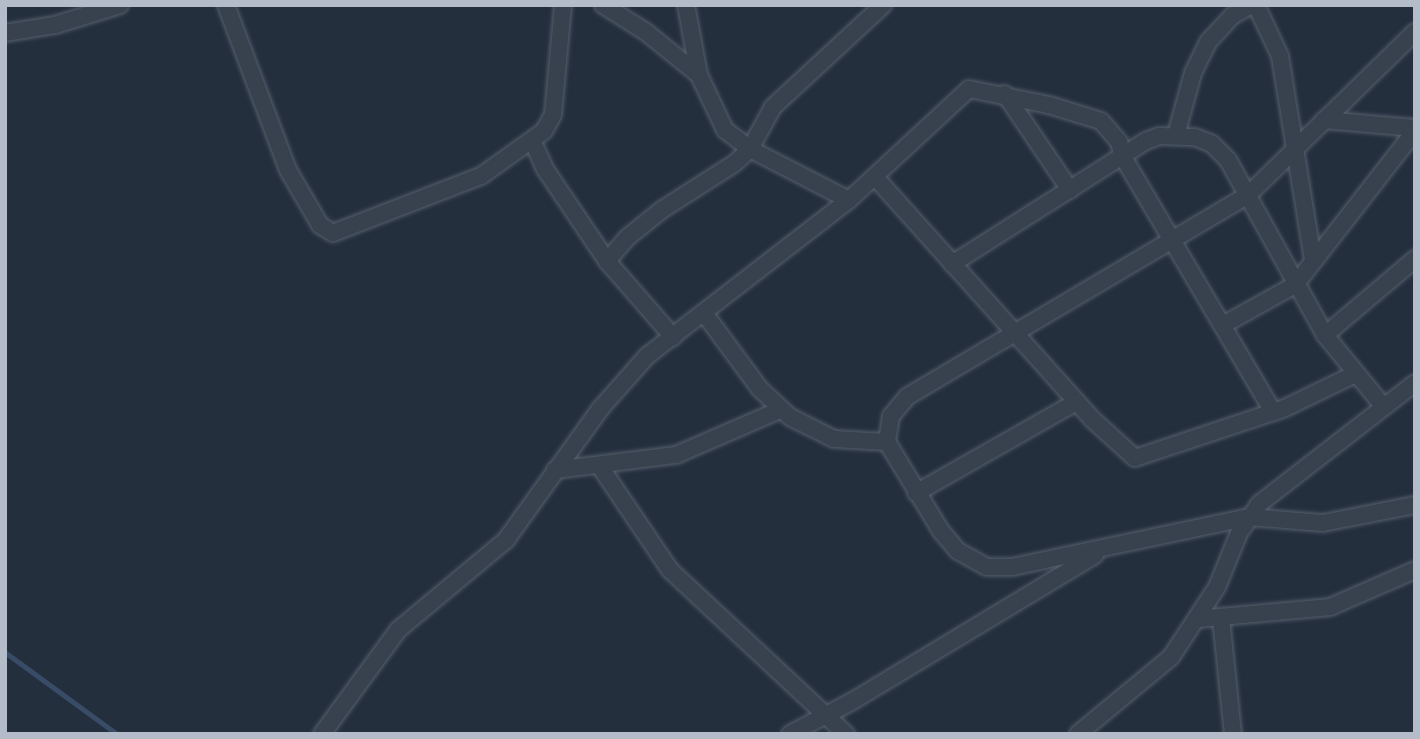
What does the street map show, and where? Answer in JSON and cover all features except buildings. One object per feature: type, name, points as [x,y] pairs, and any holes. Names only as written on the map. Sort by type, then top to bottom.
[{"type":"street","points":[[5,33],[55,24],[120,5]]},
{"type":"street","points":[[226,5],[270,132],[326,232],[341,232],[445,192],[533,142],[554,115],[563,5]]},
{"type":"street","points":[[603,5],[646,32],[699,75]]},
{"type":"street","points":[[686,5],[699,75],[718,121],[750,149],[849,200]]},
{"type":"street","points":[[607,261],[628,237],[750,149],[774,107],[883,5]]},
{"type":"street","points":[[1177,135],[1194,73],[1208,42],[1225,22],[1251,5]]},
{"type":"street","points":[[1256,5],[1280,56],[1297,145],[1313,259]]},
{"type":"street","points":[[1415,32],[1248,195],[907,397],[891,415],[887,442],[916,493],[958,551],[987,567],[1012,567],[1249,517],[1323,523],[1415,505]]},
{"type":"street","points":[[322,734],[398,630],[506,540],[608,400],[647,356],[849,200],[961,94],[981,89],[1101,121],[1119,142],[1123,156],[1273,412]]},
{"type":"street","points":[[1005,94],[1070,190]]},
{"type":"street","points":[[1324,120],[1415,129]]},
{"type":"street","points":[[1223,325],[1295,285],[1415,129]]},
{"type":"street","points":[[952,264],[1146,141],[1177,135],[1212,144],[1228,160],[1325,335],[1384,407]]},
{"type":"street","points":[[533,142],[545,169],[607,261],[673,337]]},
{"type":"street","points":[[875,177],[1076,402],[1135,458],[1273,412],[1355,374]]},
{"type":"street","points":[[1325,335],[1415,259]]},
{"type":"street","points":[[704,313],[780,410],[812,432],[834,439],[887,442]]},
{"type":"street","points":[[1078,734],[1153,675],[1198,620],[1249,517],[1275,491],[1415,383]]},
{"type":"street","points":[[916,493],[1076,402]]},
{"type":"street","points":[[555,470],[676,455],[780,410]]},
{"type":"street","points":[[598,465],[670,570],[846,734]]},
{"type":"street","points":[[790,734],[1108,547]]},
{"type":"street","points":[[1198,620],[1330,607],[1415,570]]},
{"type":"street","points":[[1221,618],[1233,734]]},
{"type":"waterway","points":[[5,652],[117,734]]}]
